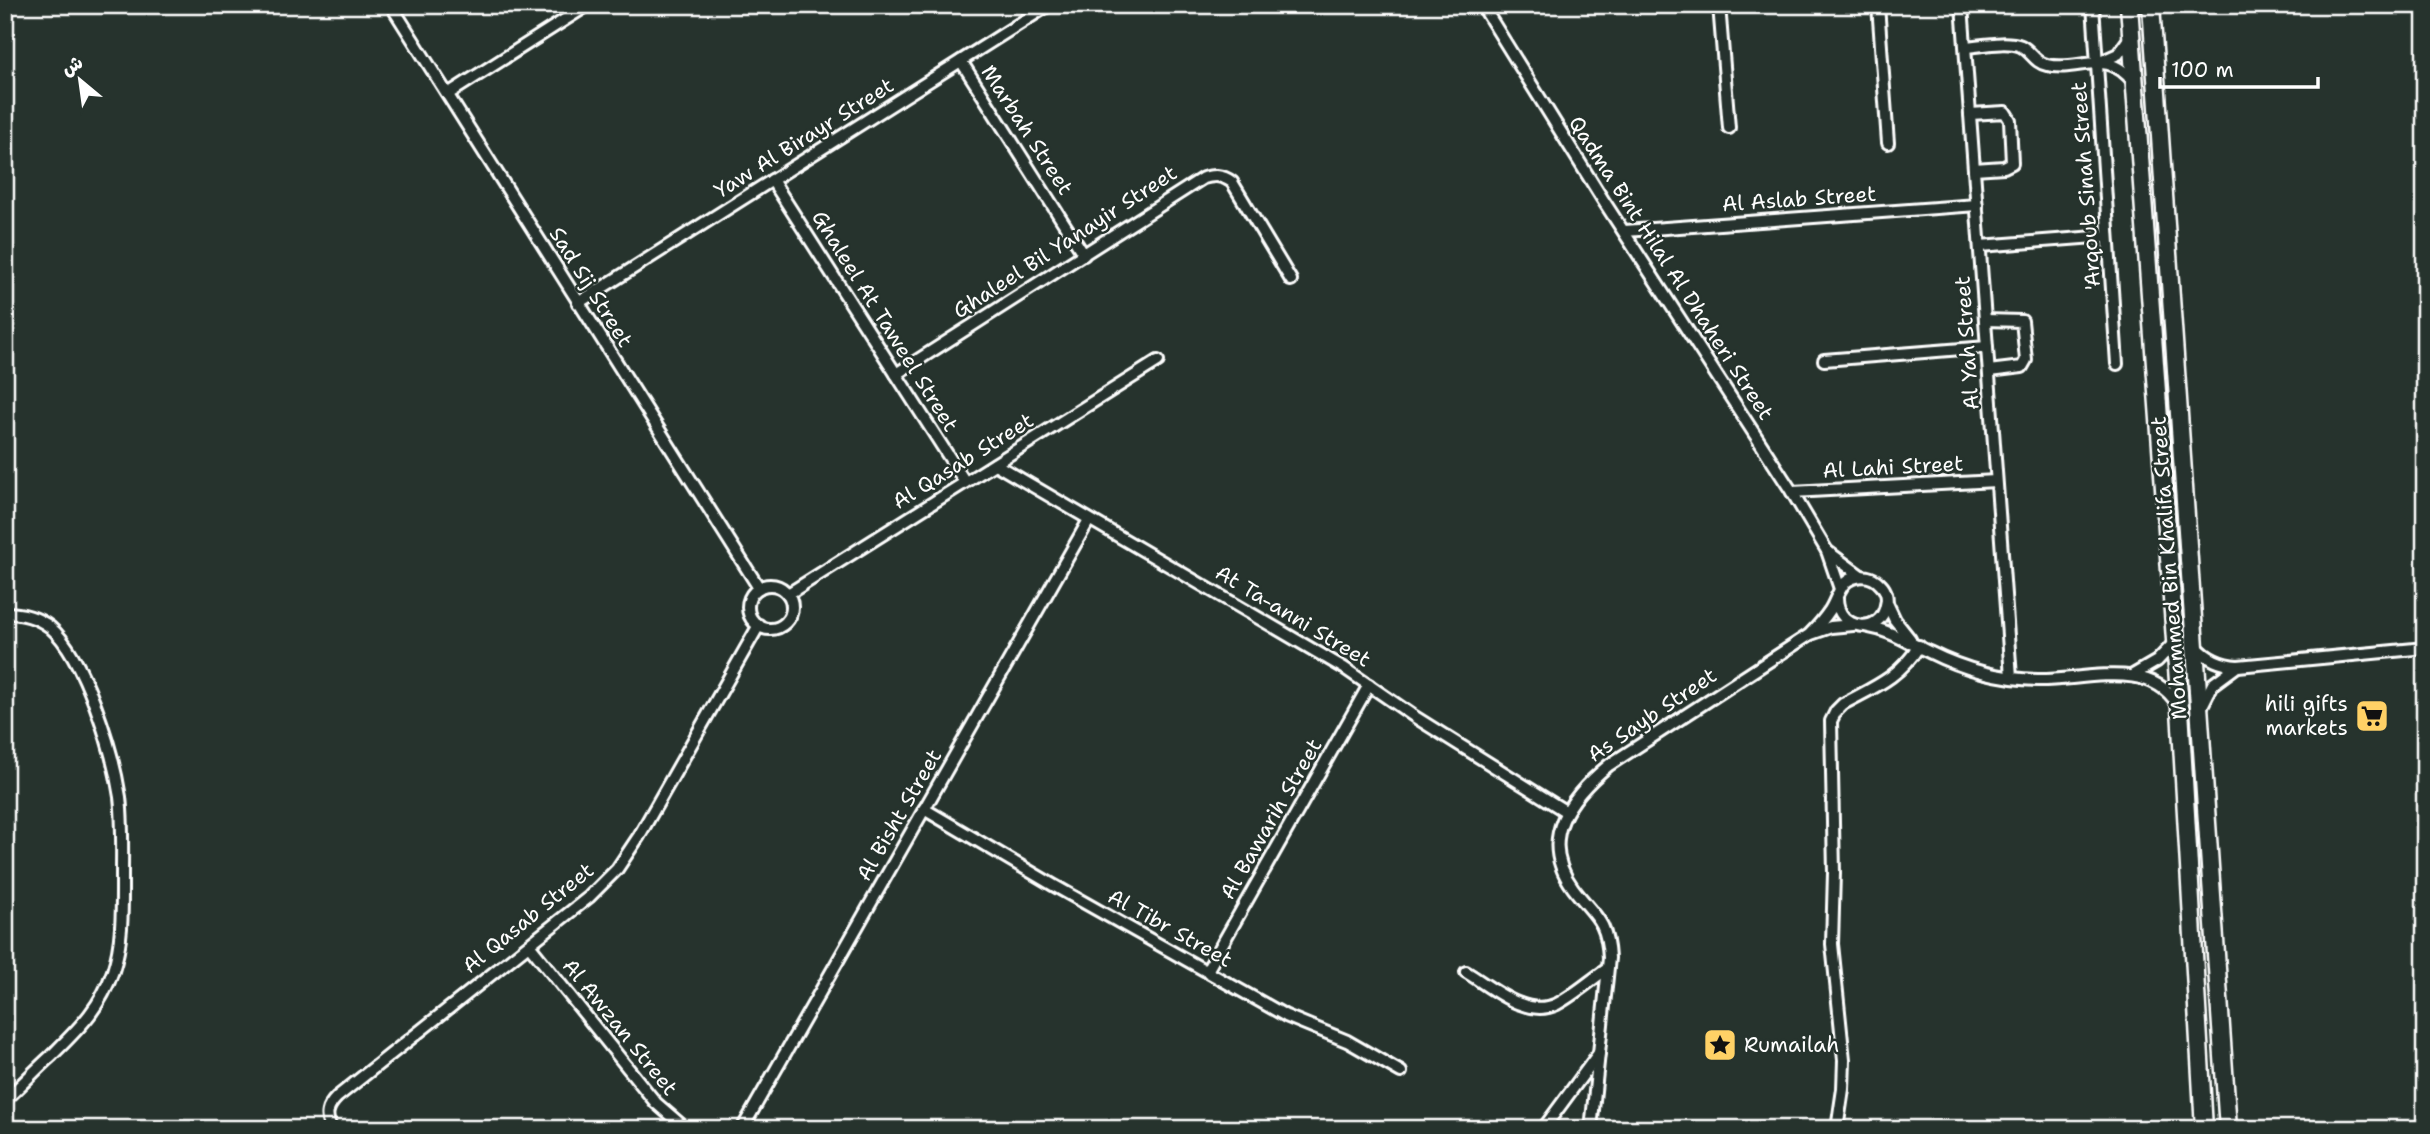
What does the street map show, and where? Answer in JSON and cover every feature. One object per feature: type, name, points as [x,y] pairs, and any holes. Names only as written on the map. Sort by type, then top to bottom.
[{"type":"highway","name":"Mohammed Bin Khalifa Street","points":[[2129,5],[2180,709],[2204,1129]]},
{"type":"highway","name":"Mohammed Bin Khalifa Street","points":[[2151,5],[2228,1129]]},
{"type":"street","name":"Sad Sij Street","points":[[391,5],[759,588]]},
{"type":"street","points":[[448,94],[588,5]]},
{"type":"street","name":"Yaw Al Birayr Street","points":[[579,303],[1049,5]]},
{"type":"street","name":"Qadma Bint Hilal Al Dhaheri Street","points":[[1482,5],[1603,200],[1792,492],[1827,551],[1839,594]]},
{"type":"street","points":[[1719,5],[1729,128]]},
{"type":"street","points":[[1878,5],[1888,143]]},
{"type":"street","name":"Al Yah Street","points":[[1962,5],[2011,677]]},
{"type":"street","name":"'Arqoub Sinah Street","points":[[2093,5],[2118,364]]},
{"type":"street","points":[[2097,63],[2118,54],[2131,36]]},
{"type":"street","points":[[1966,47],[2016,44],[2038,62],[2052,66],[2097,63],[2119,69],[2135,86]]},
{"type":"street","name":"Marbah Street","points":[[961,61],[1084,255]]},
{"type":"street","points":[[1970,114],[2005,113],[2010,120],[2012,163],[2004,167],[1974,169]]},
{"type":"street","name":"Ghaleel Bil Yanayir Street","points":[[896,374],[1193,183],[1215,175],[1225,177],[1238,189],[1292,281]]},
{"type":"street","name":"Ghaleel At Taweel Street","points":[[772,180],[965,482]]},
{"type":"street","name":"Al Aslab Street","points":[[1625,231],[1977,205]]},
{"type":"street","points":[[1980,246],[2108,236]]},
{"type":"street","points":[[1985,320],[2022,321],[2026,360],[2022,367],[1989,371]]},
{"type":"street","points":[[1824,360],[1987,347]]},
{"type":"street","name":"Al Qasab Street","points":[[788,594],[1158,361]]},
{"type":"street","name":"At Ta-anni Street","points":[[995,464],[1232,601],[1565,811]]},
{"type":"street","name":"Al Lahi Street","points":[[1792,492],[1996,481]]},
{"type":"street","name":"Al Bisht Street","points":[[742,1129],[1089,520]]},
{"type":"street","name":"Qadma Bint Hilal Al Dhaheri Street","points":[[1827,551],[1861,576]]},
{"type":"street","points":[[1916,645],[1901,629],[1880,583],[1868,577],[1853,578],[1839,594],[1839,612],[1849,622],[1886,631],[1916,645],[1960,665],[2011,677],[2038,680],[2133,675],[2150,679],[2165,688],[2180,709]]},
{"type":"street","points":[[778,586],[788,594],[792,606],[784,624],[771,629],[753,621],[748,607],[753,593],[759,588],[778,586]]},
{"type":"street","name":"As Sayb Street","points":[[1809,635],[1825,618],[1839,594]]},
{"type":"street","points":[[1860,625],[1881,617],[1887,602]]},
{"type":"street","points":[[5,613],[32,617],[49,627],[62,640],[74,661],[104,733],[119,794],[122,833],[120,942],[109,982],[95,1008],[76,1032],[5,1100]]},
{"type":"street","name":"Al Qasab Street","points":[[332,1129],[327,1113],[328,1107],[337,1097],[604,883],[629,853],[759,625]]},
{"type":"street","name":"As Sayb Street","points":[[1591,1129],[1608,969],[1608,943],[1598,916],[1566,877],[1560,859],[1558,840],[1565,811],[1583,787],[1609,765],[1809,635],[1831,627],[1860,625]]},
{"type":"street","points":[[2133,675],[2157,662],[2175,642]]},
{"type":"street","points":[[1837,1129],[1844,1060],[1832,944],[1835,873],[1831,720],[1843,704],[1898,673],[1910,661],[1916,645]]},
{"type":"street","points":[[2196,646],[2218,663],[2238,666],[2425,648]]},
{"type":"street","points":[[2200,712],[2213,684],[2238,666]]},
{"type":"street","name":"Al Bawarih Street","points":[[1207,971],[1369,685]]},
{"type":"street","name":"Al Tibr Street","points":[[925,809],[1053,885],[1286,1016],[1347,1041],[1401,1072]]},
{"type":"street","name":"Al Awzan Street","points":[[529,944],[656,1104],[686,1129]]},
{"type":"street","points":[[1466,972],[1519,1004],[1543,1008],[1555,1004],[1608,969]]},
{"type":"street","points":[[1543,1129],[1599,1053]]},
{"type":"place","name":"hili gifts markets","points":[[2372,716]]},
{"type":"place","name":"Rumailah","points":[[1720,1045]]}]
